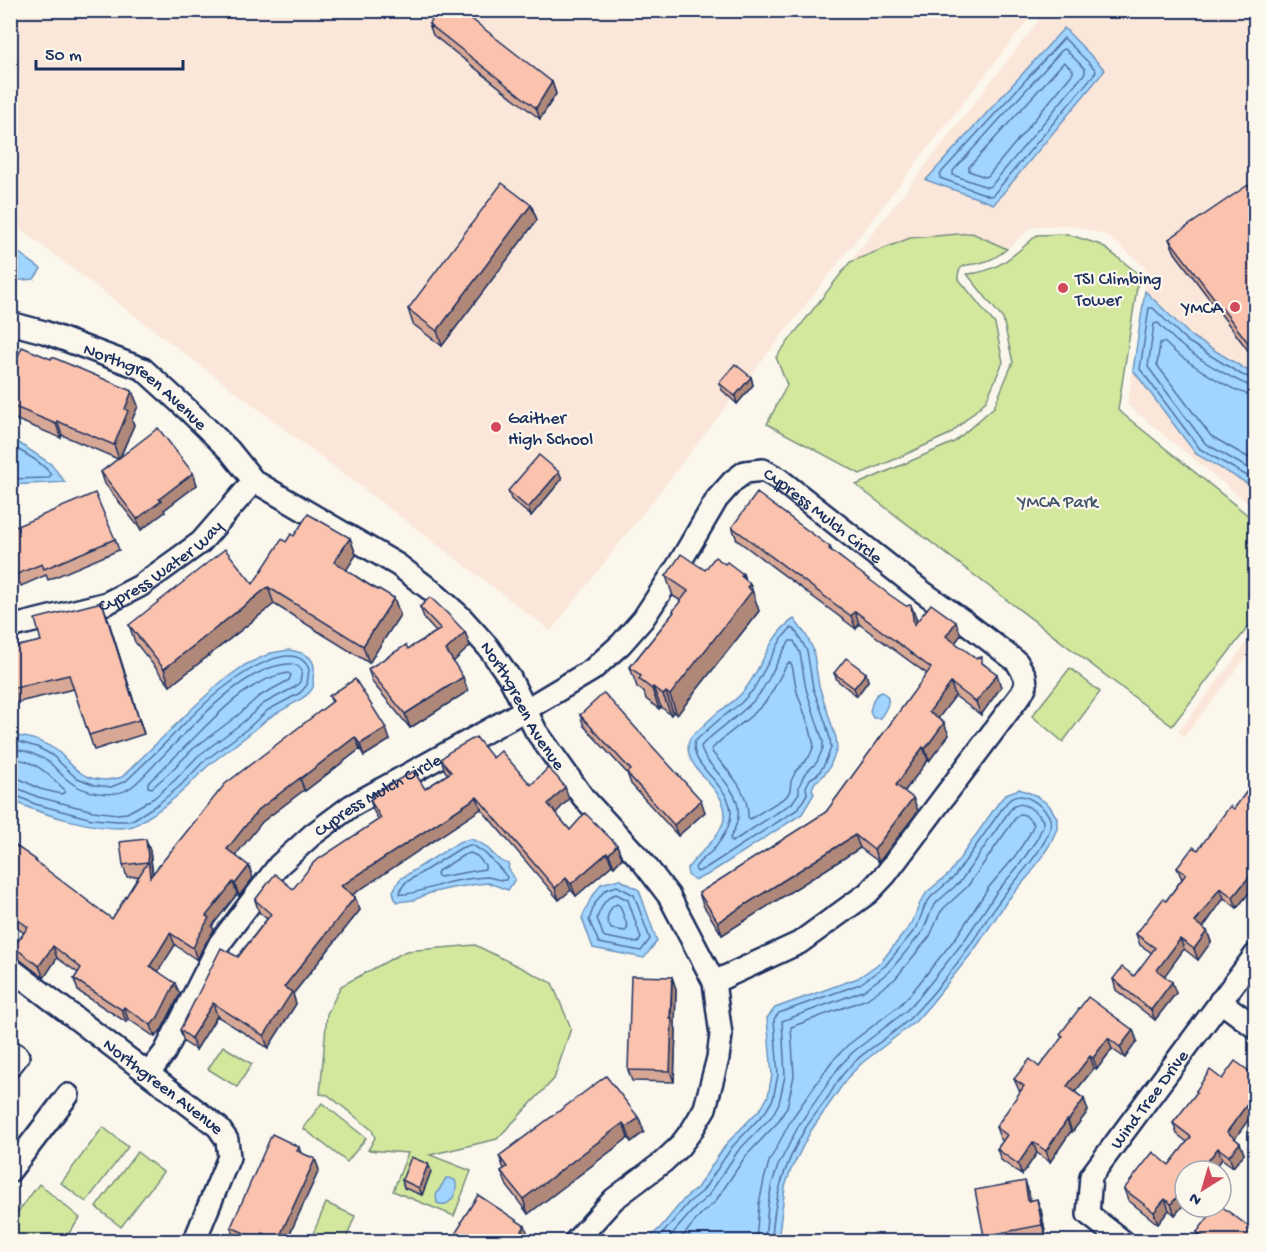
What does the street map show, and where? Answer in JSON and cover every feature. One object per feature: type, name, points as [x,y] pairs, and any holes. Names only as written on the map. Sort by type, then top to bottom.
[{"type":"street","name":"Northgreen Avenue","points":[[10,323],[44,332],[142,369],[229,450],[254,481],[398,565],[432,591],[461,617],[488,647],[510,678],[536,731],[583,797],[643,862],[669,897],[714,982],[721,1035],[718,1058],[705,1108],[680,1147],[614,1199],[575,1242]]},
{"type":"street","name":"Cypress Mulch Circle","points":[[150,1073],[165,1052],[220,943],[279,865],[312,835],[351,806],[525,710],[592,670],[621,644],[643,619],[717,499],[733,481],[745,472],[763,470],[779,479],[920,590],[1017,662],[1025,676],[1026,685],[1023,693],[886,874],[868,893],[799,943],[714,982]]},
{"type":"street","name":"Cypress Water Way","points":[[10,627],[107,603],[140,586],[201,542],[254,481]]},
{"type":"street","name":"Wind Tree Drive","points":[[1124,1242],[1088,1214],[1091,1176],[1256,954]]},
{"type":"street","name":"Northgreen Avenue","points":[[10,968],[150,1073],[218,1127],[227,1140],[229,1157],[194,1242]]},
{"type":"street","points":[[1220,1001],[1256,1028]]},
{"type":"street","points":[[10,1051],[18,1056],[10,1066]]},
{"type":"street","points":[[10,1171],[69,1095]]},
{"type":"shaded area","name":"Gaither High School","points":[[10,11],[1035,11],[551,631],[11,222]]},
{"type":"shaded area","points":[[1046,11],[1255,11],[1255,374],[1191,336],[1145,291],[1147,269],[1119,245],[1105,235],[1070,225],[1031,228],[1007,249],[972,233],[910,238],[850,262]]},
{"type":"shaded area","points":[[1133,369],[1196,454],[1255,488],[1255,509],[1127,405]]},
{"type":"shaded area","points":[[1255,632],[1255,646],[1184,737],[1178,732]]},
{"type":"green space","points":[[972,233],[1007,249],[987,261],[962,267],[958,273],[958,278],[995,324],[1003,362],[986,401],[950,434],[860,474],[767,424],[787,385],[776,357],[850,262],[910,238]]},
{"type":"green space","name":"YMCA Park","points":[[1067,234],[1101,245],[1139,274],[1118,410],[1255,521],[1255,618],[1172,726],[856,485],[954,442],[994,407],[1013,362],[1003,319],[967,274],[978,273],[997,266],[1013,256],[1037,235]]},
{"type":"green space","points":[[1070,668],[1100,692],[1063,742],[1032,716]]},
{"type":"green space","points":[[475,945],[552,983],[571,1028],[554,1079],[497,1139],[430,1155],[471,1171],[454,1216],[393,1191],[408,1153],[368,1150],[375,1138],[372,1130],[328,1095],[320,1094],[327,1014],[341,986],[406,951]]},
{"type":"green space","points":[[223,1046],[252,1064],[237,1087],[208,1069]]},
{"type":"green space","points":[[322,1103],[366,1138],[347,1162],[303,1128]]},
{"type":"green space","points":[[103,1127],[128,1147],[86,1202],[61,1183]]},
{"type":"green space","points":[[137,1152],[163,1172],[121,1227],[96,1207]]},
{"type":"green space","points":[[39,1184],[80,1218],[63,1241],[11,1241],[11,1221]]},
{"type":"green space","points":[[326,1203],[355,1216],[345,1241],[310,1241]]},
{"type":"water","points":[[1064,28],[1105,70],[994,204],[926,180]]},
{"type":"water","points":[[11,247],[41,269],[34,279],[11,281]]},
{"type":"water","points":[[1145,291],[1191,336],[1255,374],[1255,488],[1196,454],[1133,370]]},
{"type":"water","points":[[10,440],[19,443],[51,464],[65,482],[11,485]]},
{"type":"water","points":[[794,619],[813,649],[819,686],[836,738],[837,749],[829,768],[815,782],[812,789],[814,794],[802,814],[707,875],[695,880],[688,875],[687,869],[720,830],[725,812],[723,802],[690,757],[688,747],[690,739],[742,693],[778,634]]},
{"type":"water","points":[[289,650],[306,655],[312,661],[314,671],[310,691],[265,721],[208,766],[171,801],[135,825],[117,828],[86,824],[35,810],[11,799],[11,736],[28,738],[51,747],[74,768],[87,776],[105,780],[122,777],[221,682],[245,665],[271,653]]},
{"type":"water","points":[[882,692],[888,697],[888,704],[880,718],[873,718],[870,712],[872,703],[875,697]]},
{"type":"water","points":[[1019,789],[1035,795],[1049,805],[1057,818],[1057,829],[1049,846],[1031,873],[1007,901],[975,949],[930,1005],[916,1021],[862,1063],[848,1077],[810,1132],[785,1187],[778,1241],[646,1241],[697,1188],[727,1143],[762,1107],[768,1096],[772,1075],[767,1018],[775,1008],[858,978],[881,962],[912,923],[927,892],[949,874],[1006,794]]},
{"type":"water","points":[[470,839],[482,844],[499,860],[509,864],[508,868],[515,879],[508,890],[489,883],[478,884],[397,902],[393,891],[400,879],[459,842]]},
{"type":"water","points":[[619,879],[639,890],[657,941],[644,958],[593,948],[582,918],[601,884]]},
{"type":"water","points":[[446,1178],[455,1180],[455,1194],[446,1203],[437,1203],[436,1195]]},
{"type":"building","points":[[439,10],[460,10],[552,82],[536,108],[429,24]]},
{"type":"building","points":[[502,183],[531,205],[437,331],[408,309]]},
{"type":"building","name":"YMCA","points":[[1248,185],[1256,196],[1256,353],[1169,239]]},
{"type":"building","points":[[22,347],[51,359],[52,357],[132,391],[125,409],[128,411],[114,445],[57,421],[56,424],[10,405],[10,375]]},
{"type":"building","points":[[735,364],[751,377],[735,396],[719,383]]},
{"type":"building","points":[[158,428],[193,473],[137,519],[101,472]]},
{"type":"building","points":[[539,455],[559,472],[528,508],[508,491]]},
{"type":"building","points":[[95,493],[115,539],[44,569],[42,564],[17,574],[16,572],[10,573],[10,529]]},
{"type":"building","points":[[757,493],[890,595],[906,606],[911,605],[914,625],[931,604],[956,622],[946,636],[976,658],[982,657],[982,663],[997,674],[976,702],[951,683],[929,712],[944,723],[925,749],[923,747],[896,785],[913,798],[874,850],[855,835],[718,922],[699,893],[826,812],[931,668],[855,611],[851,616],[732,527]]},
{"type":"building","points":[[308,514],[350,538],[334,562],[394,598],[363,646],[268,587],[164,669],[129,625],[225,549],[253,584],[282,539],[286,542],[291,534],[294,536]]},
{"type":"building","points":[[681,554],[705,570],[715,557],[725,564],[727,562],[743,574],[741,576],[750,584],[747,587],[752,591],[670,695],[666,692],[663,695],[639,679],[641,676],[630,667],[688,591],[666,576]]},
{"type":"building","points":[[430,597],[465,632],[446,650],[463,677],[405,714],[368,669],[406,645],[408,649],[441,629],[420,607]]},
{"type":"building","points":[[102,602],[139,720],[89,735],[69,675],[10,689],[10,648],[41,641],[35,619]]},
{"type":"building","points":[[846,658],[866,673],[854,688],[834,673]]},
{"type":"building","points":[[355,679],[386,728],[360,744],[355,737],[300,778],[258,810],[227,849],[249,866],[206,916],[209,918],[193,948],[170,933],[150,966],[175,983],[158,1017],[151,1025],[124,1007],[122,1010],[74,979],[81,968],[53,946],[39,966],[14,947],[28,927],[10,914],[10,842],[112,919],[148,862],[123,865],[120,842],[146,839],[150,877],[225,784],[333,701],[329,696]]},
{"type":"building","points":[[604,693],[701,800],[674,825],[627,773],[631,770],[580,715]]},
{"type":"building","points":[[476,737],[493,758],[501,751],[531,785],[548,768],[565,787],[548,804],[570,830],[585,813],[617,845],[571,884],[566,878],[555,888],[477,797],[341,886],[355,897],[284,987],[292,992],[264,1036],[213,1003],[191,1038],[180,1030],[221,948],[238,957],[271,914],[255,900],[275,874],[293,889],[314,862],[381,818],[370,800],[374,797],[372,794],[414,771],[425,789],[451,772],[441,759]]},
{"type":"building","points":[[1256,779],[1256,868],[1233,897],[1220,888],[1195,922],[1207,931],[1194,949],[1180,939],[1157,970],[1172,982],[1151,1010],[1113,979],[1122,967],[1134,976],[1155,948],[1136,934],[1163,899],[1166,901],[1186,874],[1177,868],[1193,847],[1198,850],[1230,806],[1234,809]]},
{"type":"building","points":[[631,976],[672,977],[670,1071],[628,1070]]},
{"type":"building","points":[[1088,997],[1133,1030],[1120,1047],[1108,1038],[1093,1058],[1090,1056],[1067,1086],[1084,1099],[1046,1151],[1033,1142],[1018,1164],[997,1149],[1007,1135],[996,1127],[1024,1086],[1014,1079],[1030,1059],[1039,1067],[1063,1036],[1060,1034]]},
{"type":"building","points":[[1235,1061],[1256,1076],[1256,1092],[1227,1132],[1240,1143],[1229,1156],[1218,1148],[1209,1159],[1174,1159],[1191,1137],[1173,1123],[1197,1092],[1210,1070],[1222,1079]]},
{"type":"building","points":[[606,1076],[639,1118],[626,1127],[623,1123],[523,1199],[501,1171],[507,1167],[499,1156]]},
{"type":"building","points":[[272,1134],[299,1147],[297,1151],[315,1159],[278,1240],[263,1233],[260,1240],[231,1227]]},
{"type":"building","points":[[1153,1152],[1169,1165],[1173,1160],[1173,1202],[1171,1204],[1165,1199],[1154,1212],[1124,1189]]},
{"type":"building","points":[[411,1157],[428,1164],[419,1188],[402,1180]]},
{"type":"building","points":[[1025,1181],[1028,1201],[1037,1199],[1042,1225],[984,1236],[975,1190]]},
{"type":"building","points":[[478,1195],[525,1226],[515,1242],[450,1242]]},
{"type":"building","points":[[1233,1215],[1256,1232],[1256,1242],[1210,1242],[1197,1232],[1207,1219],[1233,1219]]},
{"type":"place","name":"TSI Climbing Tower","points":[[1063,288]]},
{"type":"place","name":"YMCA","points":[[1235,307]]},
{"type":"place","name":"Gaither High School","points":[[496,427]]}]
